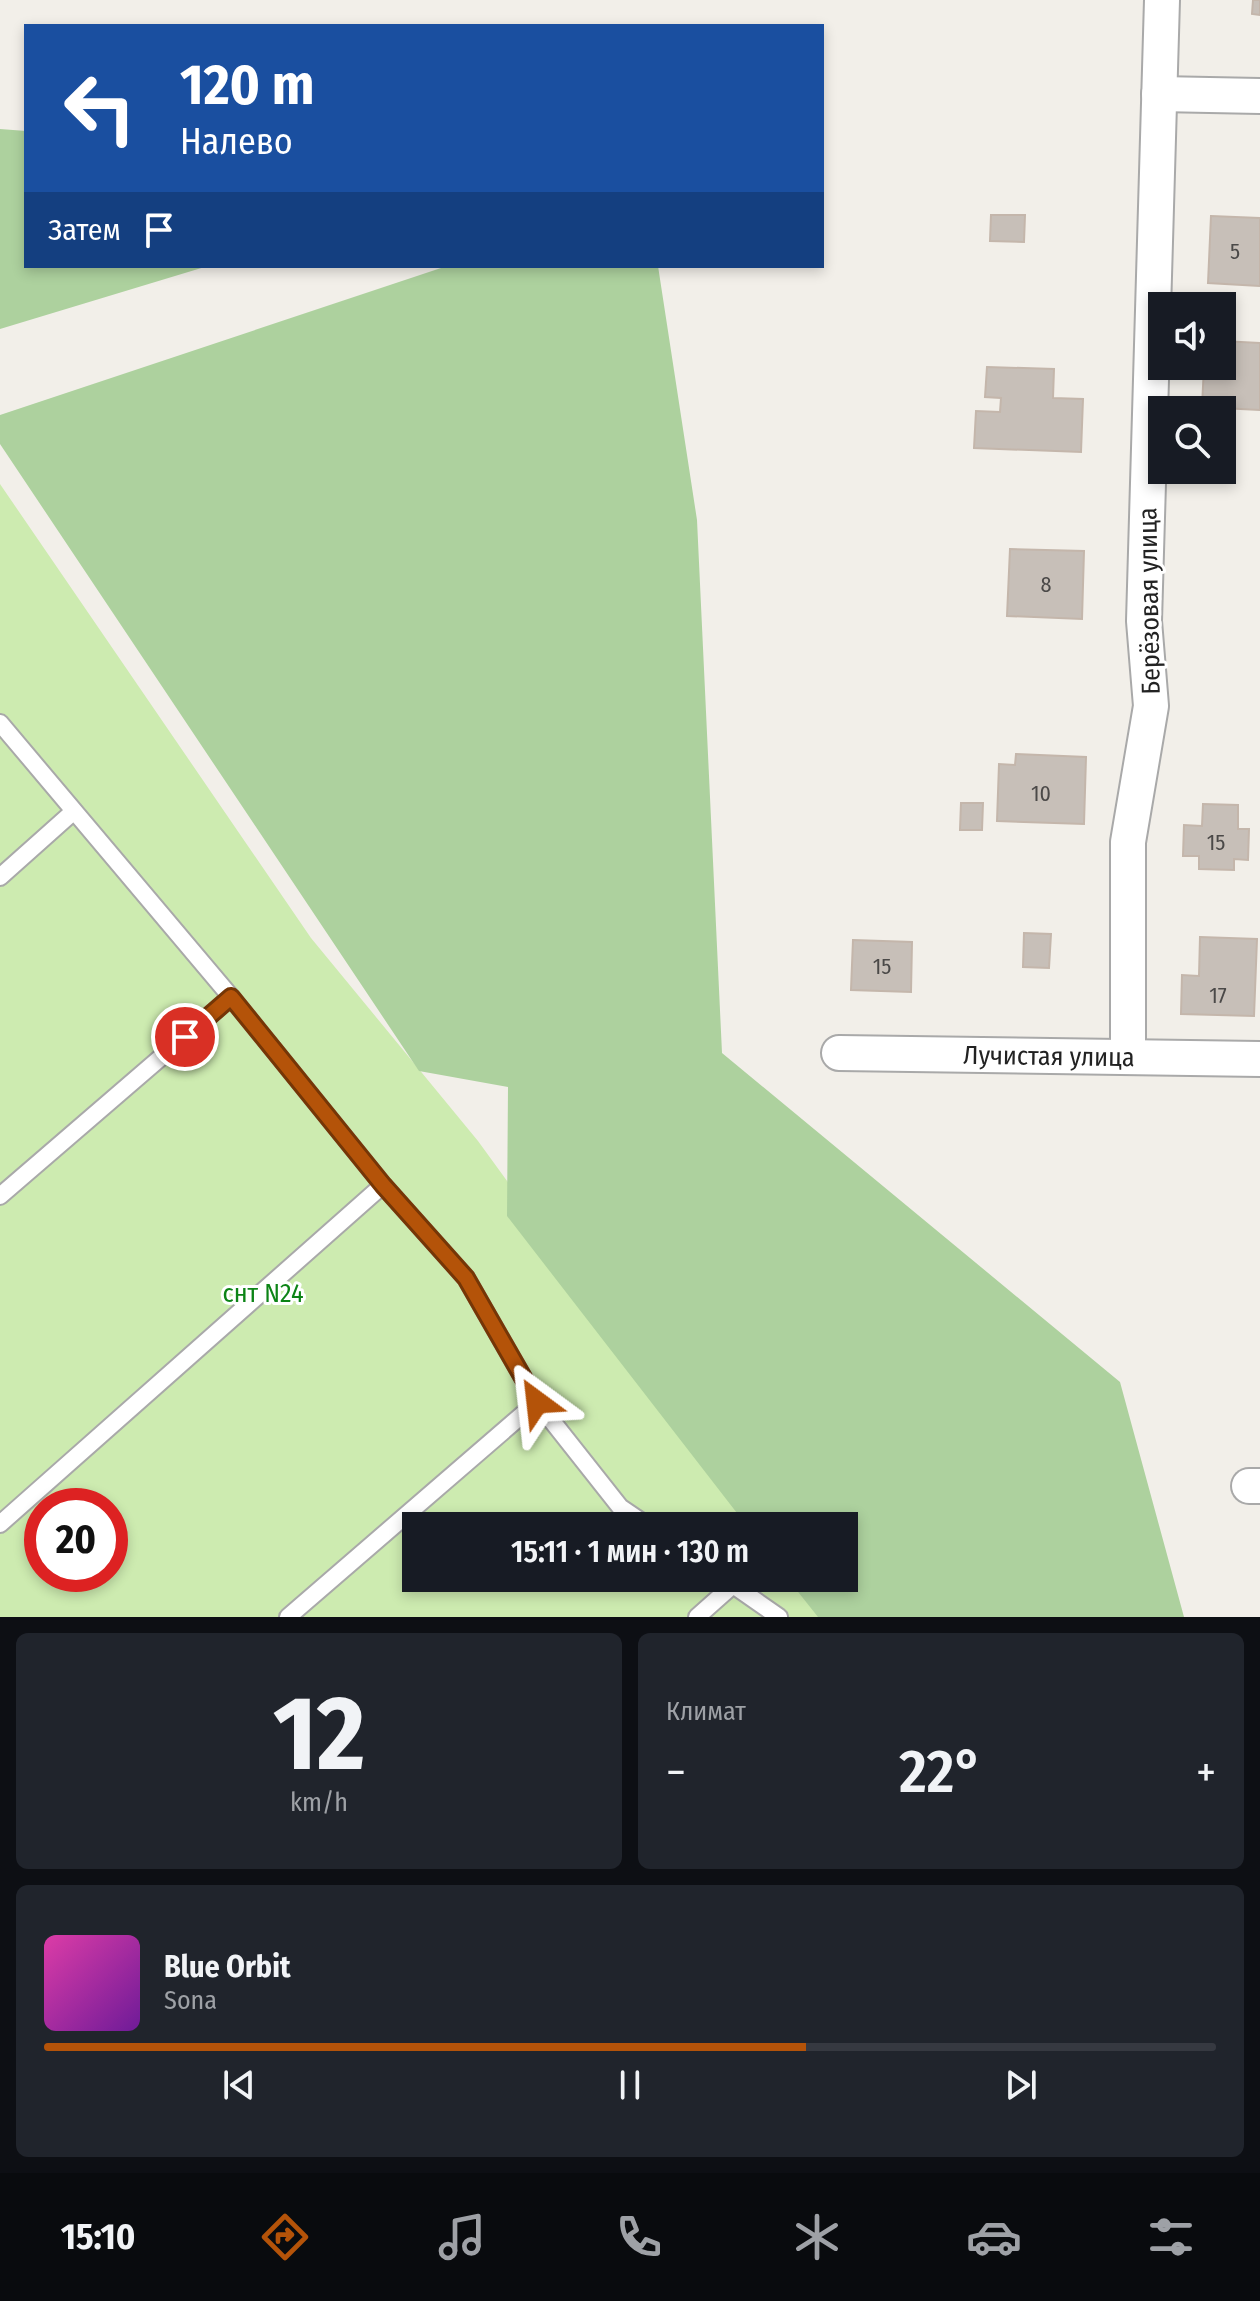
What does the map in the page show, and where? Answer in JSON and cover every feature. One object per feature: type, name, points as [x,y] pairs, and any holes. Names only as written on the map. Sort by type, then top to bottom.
[{"type":"street","name":"Берёзовая улица","points":[[1128,1057],[1128,842],[1151,706],[1144,621],[1162,0]]},
{"type":"street","points":[[1159,94],[1260,96]]},
{"type":"street","name":"Лучистая улица","points":[[839,1053],[1260,1059]]},
{"type":"lane","points":[[0,723],[231,997],[383,1185],[466,1278],[537,1402],[620,1507],[627,1512]]},
{"type":"lane","points":[[0,877],[74,811]]},
{"type":"lane","points":[[0,1196],[231,997]]},
{"type":"lane","points":[[0,1524],[383,1185]]},
{"type":"lane","points":[[288,1617],[537,1402]]},
{"type":"lane","points":[[697,1617],[719,1592]]},
{"type":"lane","points":[[743,1592],[779,1617]]},
{"type":"green space","points":[[0,129],[24,131],[24,268],[201,268],[0,329]]},
{"type":"green space","points":[[441,268],[658,268],[697,520],[722,1053],[1120,1382],[1184,1617],[818,1617],[798,1592],[858,1592],[858,1512],[736,1512],[507,1216],[508,1087],[419,1071],[0,444],[0,415]]},
{"type":"green space","name":"снт N24","points":[[0,484],[311,938],[478,1141],[748,1512],[402,1512],[402,1592],[806,1592],[824,1617],[0,1617]]},
{"type":"building","points":[[1253,0],[1260,0],[1260,15],[1252,14]]},
{"type":"building","points":[[991,215],[1025,215],[1024,242],[990,241]]},
{"type":"building","points":[[1211,216],[1260,218],[1260,286],[1208,283]]},
{"type":"building","points":[[1236,342],[1260,343],[1260,410],[1236,409],[1236,396],[1203,396],[1203,380],[1236,380]]},
{"type":"building","points":[[987,367],[1054,369],[1053,398],[1083,399],[1081,452],[974,448],[976,411],[1000,412],[1001,398],[985,397]]},
{"type":"building","points":[[1010,549],[1084,551],[1082,619],[1007,616]]},
{"type":"building","points":[[1016,754],[1086,757],[1084,824],[997,821],[999,764],[1015,765]]},
{"type":"building","points":[[961,803],[983,803],[982,830],[960,830]]},
{"type":"building","points":[[1203,804],[1238,805],[1238,829],[1249,829],[1248,860],[1234,859],[1234,870],[1199,869],[1199,856],[1183,856],[1184,825],[1202,826]]},
{"type":"building","points":[[1024,933],[1051,934],[1049,968],[1023,967]]},
{"type":"building","points":[[1200,937],[1257,939],[1254,1016],[1181,1014],[1182,975],[1199,976]]},
{"type":"building","points":[[853,940],[912,942],[911,992],[851,990]]},
{"type":"route","points":[[185,1037],[231,997],[383,1185],[466,1278],[537,1402]]}]
